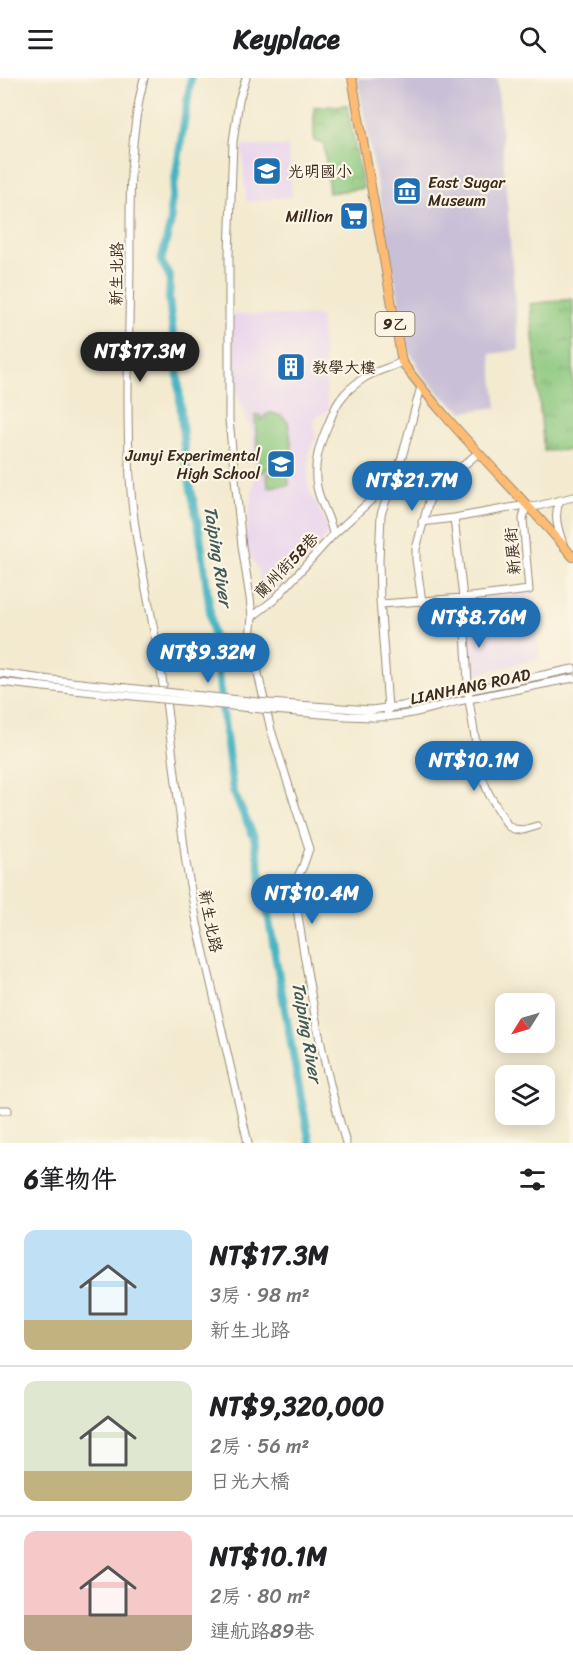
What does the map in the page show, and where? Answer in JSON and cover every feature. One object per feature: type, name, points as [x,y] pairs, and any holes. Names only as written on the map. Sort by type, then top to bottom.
[{"type":"main road","name":"9乙","points":[[352,78],[402,362],[478,453],[573,557]]},
{"type":"street","name":"新生北路","points":[[144,78],[133,142],[130,194],[128,379],[130,478],[140,563],[163,685]]},
{"type":"street","points":[[246,78],[239,100],[233,142],[229,254],[229,420],[234,474],[252,617],[250,639],[271,730],[309,849],[294,888],[324,1056],[335,1107],[346,1143]]},
{"type":"street","points":[[333,535],[316,478],[319,448],[323,435],[334,409],[345,394],[374,372],[402,362]]},
{"type":"street","points":[[387,717],[379,557],[381,514],[411,427],[421,387]]},
{"type":"street","points":[[422,602],[416,559],[417,541],[429,501],[441,485],[478,453]]},
{"type":"street","name":"蘭州街58巷","points":[[252,617],[274,599],[333,535],[392,484]]},
{"type":"street","points":[[422,522],[526,505],[534,507],[573,497]]},
{"type":"street","points":[[560,500],[556,508],[556,517],[564,547]]},
{"type":"street","name":"新展街","points":[[381,604],[422,602],[530,590],[523,519],[526,505]]},
{"type":"street","points":[[454,518],[463,598],[469,700],[481,775],[489,794],[508,826],[523,830],[537,826]]},
{"type":"street","name":"LIANHANG ROAD","points":[[372,714],[388,708],[573,669]]},
{"type":"street","points":[[0,673],[44,683]]},
{"type":"street","points":[[533,677],[534,686]]},
{"type":"street","name":"LIANHANG ROAD","points":[[372,714],[387,717],[415,713],[573,678]]},
{"type":"street","points":[[0,682],[44,683],[261,709],[372,714]]},
{"type":"street","name":"新生北路","points":[[166,701],[186,863],[197,923],[248,1143]]},
{"type":"shaded area","points":[[357,78],[497,78],[519,350],[490,354],[497,407],[463,412],[441,395],[422,374],[408,348]]},
{"type":"shaded area","name":"光明國小","points":[[242,146],[288,146],[292,196],[246,202]]},
{"type":"shaded area","name":"Junyi Experimental High School","points":[[232,314],[320,316],[328,410],[314,419],[316,438],[309,451],[308,484],[311,496],[317,503],[327,527],[327,533],[324,539],[265,601],[259,572],[245,547],[255,477],[252,427],[233,382]]},
{"type":"shaded area","points":[[533,592],[539,659],[474,674],[465,601]]},
{"type":"green space","points":[[347,105],[363,188],[329,193],[324,144],[314,141],[314,107]]},
{"type":"green space","points":[[573,299],[573,450],[544,451],[530,304]]},
{"type":"green space","points":[[272,413],[288,422],[293,456],[289,465],[282,470],[274,471],[265,468],[265,472],[259,472],[255,415],[260,415],[261,420],[267,414]]},
{"type":"green space","points":[[288,472],[289,485],[268,487],[267,474]]},
{"type":"waterway","name":"Taiping River","points":[[191,78],[170,211],[171,221],[161,261],[170,277],[169,299],[185,460],[200,534],[233,791],[254,837],[310,1143]]},
{"type":"place","name":"光明國小","points":[[267,171]]},
{"type":"place","name":"East Sugar Museum","points":[[407,191]]},
{"type":"place","name":"Million","points":[[354,216]]},
{"type":"place","name":"教學大樓","points":[[291,367]]},
{"type":"place","name":"Junyi Experimental High School","points":[[281,464]]}]
